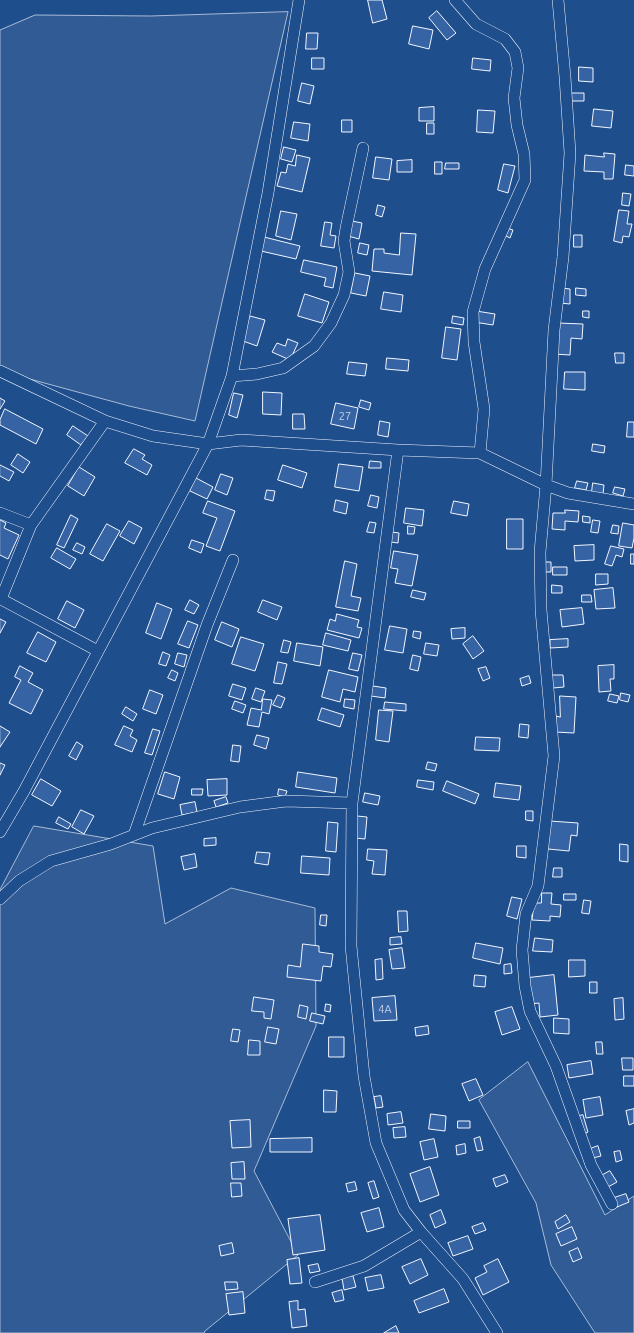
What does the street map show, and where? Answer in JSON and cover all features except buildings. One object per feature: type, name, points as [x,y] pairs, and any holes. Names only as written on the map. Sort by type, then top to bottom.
[{"type":"street","points":[[0,832],[24,791],[208,444],[232,376],[268,193],[299,0]]},
{"type":"street","points":[[455,0],[476,24],[505,39],[515,52],[518,68],[514,98],[517,126],[524,154],[525,180],[486,269],[473,312],[474,342],[484,409],[480,453]]},
{"type":"street","points":[[558,0],[570,153],[563,257],[554,330],[546,485],[540,552],[541,610],[554,756],[538,886],[526,914],[522,950],[525,986],[530,1011],[556,1066],[590,1165],[612,1204]]},
{"type":"street","points":[[232,376],[257,374],[283,368],[314,346],[331,323],[344,295],[349,272],[344,241],[363,148]]},
{"type":"street","points":[[0,371],[105,421],[153,436],[208,444],[241,440],[398,450],[480,453],[546,485],[568,493],[634,504]]},
{"type":"street","points":[[98,651],[1,599],[31,525],[105,421]]},
{"type":"street","points":[[398,450],[352,802],[351,946],[364,1076],[376,1144],[404,1210],[421,1232],[463,1279],[497,1333]]},
{"type":"street","points":[[0,513],[31,525]]},
{"type":"street","points":[[134,835],[207,625],[233,560]]},
{"type":"street","points":[[0,899],[20,881],[52,862],[111,844],[152,828],[240,807],[286,801],[352,802]]},
{"type":"street","points":[[315,1282],[364,1266],[421,1232]]},
{"type":"shaded area","points":[[288,12],[195,421],[129,406],[4,372],[0,368],[0,30],[35,15],[150,16]]},
{"type":"shaded area","points":[[34,826],[153,846],[165,924],[231,888],[315,908],[316,1026],[254,1171],[298,1255],[204,1333],[0,1333],[0,890]]},
{"type":"shaded area","points":[[528,1062],[605,1215],[634,1196],[634,1333],[595,1333],[551,1265],[536,1203],[479,1100]]}]
